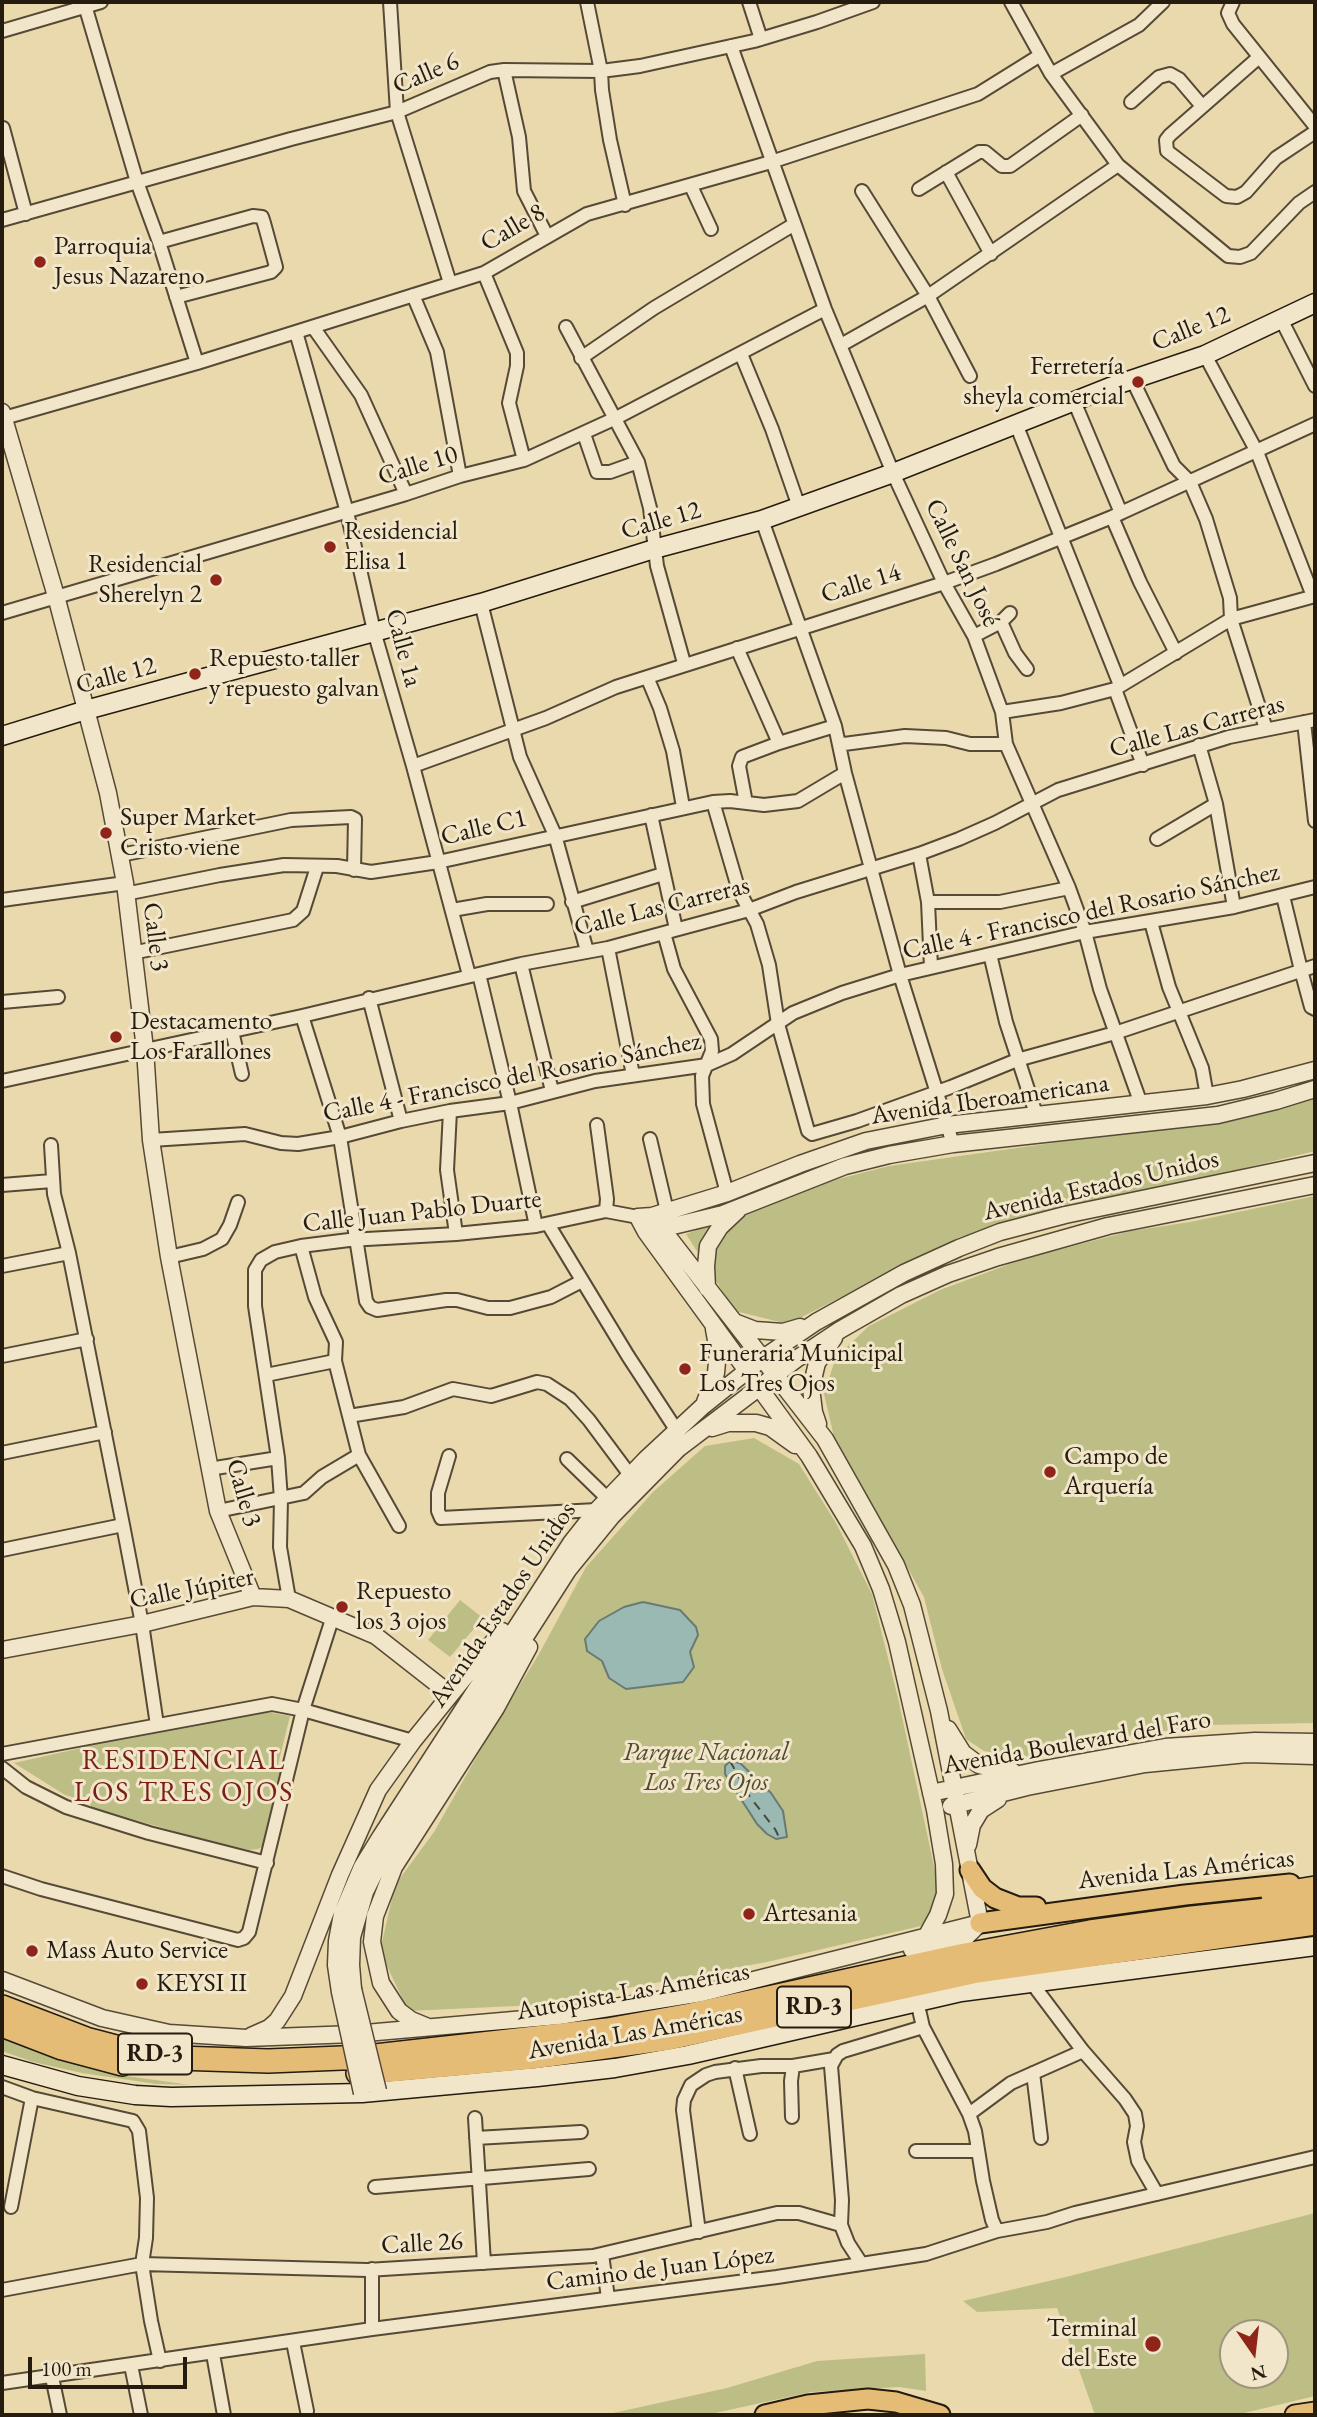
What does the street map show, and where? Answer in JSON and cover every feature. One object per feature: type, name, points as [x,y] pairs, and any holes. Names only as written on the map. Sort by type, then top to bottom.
[{"type":"highway","points":[[1104,1930],[1121,1923],[1315,1885]]},
{"type":"highway","name":"Autopista Las Américas","points":[[2,2007],[86,2039],[124,2049],[178,2058],[268,2061],[366,2057],[653,2022],[960,1956],[1104,1930],[1315,1905]]},
{"type":"highway","name":"Autopista Las Américas","points":[[2,2025],[83,2054],[175,2073],[273,2077],[366,2073],[533,2057],[669,2038],[977,1971],[1315,1923]]},
{"type":"highway","points":[[977,1971],[1071,1966],[1315,1936]]},
{"type":"main road","name":"Calle 12","points":[[2,736],[86,710],[481,603],[654,549],[762,520],[893,473],[1132,379],[1205,355],[1315,303]]},
{"type":"main road","points":[[968,1861],[982,1888],[995,1898],[1018,1907],[1097,1906]]},
{"type":"main road","name":"Avenida Las Américas","points":[[980,1923],[1185,1895],[1315,1885]]},
{"type":"main road","name":"Avenida Las Américas","points":[[2,2065],[59,2081],[115,2092],[171,2097],[370,2092],[580,2072],[688,2055],[917,2001],[1031,1982],[1165,1967],[1315,1945]]},
{"type":"main road","points":[[765,2415],[808,2405],[868,2399],[896,2402],[940,2415]]},
{"type":"main road","points":[[1295,2415],[1315,2412]]},
{"type":"street","points":[[2,31],[84,4],[101,2]]},
{"type":"street","points":[[390,2],[397,112],[450,283]]},
{"type":"street","points":[[587,2],[601,71],[610,140],[625,205]]},
{"type":"street","points":[[749,2],[761,39]]},
{"type":"street","name":"Calle 6","points":[[2,220],[397,112],[490,72],[601,71],[640,66],[761,39],[817,22],[839,7],[873,2]]},
{"type":"street","points":[[1011,2],[1051,74],[1118,165],[1228,256],[1240,257],[1261,246],[1299,203],[1315,192]]},
{"type":"street","points":[[1051,74],[1139,26],[1163,2]]},
{"type":"street","points":[[84,4],[137,182],[197,363]]},
{"type":"street","points":[[1231,7],[1233,24],[1315,126]]},
{"type":"street","name":"Calle San José","points":[[730,46],[825,309],[893,473],[944,583],[974,636],[1002,712],[1006,744],[1069,888],[1085,932],[1100,989],[1141,1104]]},
{"type":"street","name":"Calle 8","points":[[2,416],[197,363],[484,273],[587,214],[771,162],[978,94],[1040,56]]},
{"type":"street","points":[[1258,58],[1170,135],[1165,146],[1171,155],[1226,196],[1237,197],[1246,192],[1276,158],[1315,132]]},
{"type":"street","points":[[505,70],[519,136],[524,191],[547,236]]},
{"type":"street","points":[[1131,102],[1159,77],[1170,74],[1179,79],[1202,106]]},
{"type":"street","points":[[919,189],[982,151],[1002,166],[1010,166],[1082,115]]},
{"type":"street","points":[[3,128],[26,214]]},
{"type":"street","points":[[841,345],[928,296],[1118,165]]},
{"type":"street","points":[[946,172],[991,254]]},
{"type":"street","points":[[691,186],[711,229]]},
{"type":"street","points":[[862,191],[928,296],[970,376]]},
{"type":"street","points":[[159,242],[253,216],[262,217],[264,223],[276,267],[271,271],[176,297]]},
{"type":"street","points":[[581,358],[654,308],[793,225]]},
{"type":"street","points":[[484,273],[517,353],[509,403],[524,460]]},
{"type":"street","points":[[413,295],[437,352],[460,476]]},
{"type":"street","name":"Calle 10","points":[[2,613],[347,512],[460,476],[524,460],[616,418],[825,309]]},
{"type":"street","points":[[1281,319],[1315,386]]},
{"type":"street","points":[[313,327],[361,395],[406,494]]},
{"type":"street","points":[[566,327],[638,462],[650,508],[657,566],[684,663]]},
{"type":"street","name":"Calle 1a","points":[[296,332],[347,512],[374,631],[438,862],[474,975],[542,1225],[582,1281],[677,1431]]},
{"type":"street","points":[[741,354],[772,429],[799,507]]},
{"type":"street","points":[[1002,712],[1061,703],[1117,687],[1231,619],[1314,596],[1256,452],[1205,355]]},
{"type":"street","points":[[1132,379],[1174,466],[1189,482],[1206,519],[1224,574],[1230,598],[1231,619],[1266,729]]},
{"type":"street","points":[[1074,401],[1140,582],[1176,653]]},
{"type":"street","name":"Calle 3","points":[[2,416],[55,596],[108,793],[121,855],[145,1049],[151,1140],[169,1257],[218,1511],[253,1597]]},
{"type":"street","points":[[1016,424],[1117,687],[1143,765]]},
{"type":"street","name":"Calle 14","points":[[413,766],[684,663],[944,583],[1116,515],[1315,424]]},
{"type":"street","points":[[584,434],[597,471],[610,472],[638,462]]},
{"type":"street","points":[[762,520],[835,726],[845,773],[900,975],[953,1144]]},
{"type":"street","points":[[481,603],[520,757],[555,835],[587,951]]},
{"type":"street","points":[[974,636],[1006,617],[1015,653],[1027,668]]},
{"type":"street","points":[[737,648],[779,743]]},
{"type":"street","points":[[647,677],[673,751],[682,807]]},
{"type":"street","points":[[1310,721],[1315,821]]},
{"type":"street","name":"Calle Las Carreras","points":[[2,1081],[302,1016],[521,964],[608,948],[749,910],[872,867],[919,855],[995,823],[1058,790],[1199,745],[1310,721]]},
{"type":"street","points":[[746,803],[740,766],[742,757],[835,726]]},
{"type":"street","points":[[839,742],[844,744],[905,736],[946,738],[970,744],[1006,744]]},
{"type":"street","points":[[1199,745],[1216,804],[1234,907]]},
{"type":"street","name":"Calle C1","points":[[2,900],[125,889],[284,865],[337,866],[371,872],[438,862],[682,807],[713,802],[764,805],[798,801],[845,773]]},
{"type":"street","points":[[713,802],[739,891],[757,924],[769,965],[778,1024],[808,1131],[812,1135],[937,1092],[1017,1059],[1115,1033],[1315,966]]},
{"type":"street","points":[[1157,839],[1216,804]]},
{"type":"street","points":[[651,815],[663,874],[674,968],[711,1039],[712,1051],[702,1076],[703,1104],[727,1193]]},
{"type":"street","points":[[121,855],[291,820],[351,817],[355,819],[354,870]]},
{"type":"street","points":[[919,855],[928,902],[931,967]]},
{"type":"street","points":[[132,953],[293,920],[303,911],[317,867]]},
{"type":"street","points":[[572,902],[663,874]]},
{"type":"street","name":"Calle 4 - Francisco del Rosario Sánchez","points":[[151,1140],[245,1134],[281,1143],[298,1144],[450,1111],[510,1103],[552,1091],[633,1075],[707,1065],[732,1054],[793,1013],[842,993],[900,975],[1085,932],[1234,907],[1315,887]]},
{"type":"street","points":[[928,902],[1000,902],[1069,888]]},
{"type":"street","points":[[1283,895],[1313,1008]]},
{"type":"street","points":[[452,910],[487,904],[547,904]]},
{"type":"street","points":[[1151,922],[1179,1012],[1202,1068],[1207,1096]]},
{"type":"street","points":[[608,948],[633,1075]]},
{"type":"street","points":[[990,954],[1017,1059],[1036,1114]]},
{"type":"street","points":[[521,964],[552,1091]]},
{"type":"street","points":[[2,1002],[58,997]]},
{"type":"street","points":[[369,998],[401,1121]]},
{"type":"street","points":[[302,1016],[340,1137],[366,1301],[370,1307],[377,1310],[457,1300],[488,1308],[510,1308],[551,1297],[582,1281]]},
{"type":"street","points":[[232,1031],[242,1074]]},
{"type":"street","name":"Avenida Iberoamericana","points":[[652,1215],[727,1193],[866,1141],[947,1125],[1207,1096],[1315,1070]]},
{"type":"street","name":"Avenida Iberoamericana","points":[[654,1231],[741,1208],[854,1163],[889,1154],[953,1144],[1218,1115],[1315,1089]]},
{"type":"street","points":[[450,1111],[447,1170],[456,1234]]},
{"type":"street","points":[[597,1125],[607,1199],[606,1211]]},
{"type":"street","points":[[649,1139],[654,1231],[714,1327],[808,1456],[863,1546],[881,1589],[897,1642],[931,1793],[943,1864],[945,1894],[926,1937]]},
{"type":"street","points":[[51,1146],[52,1181],[87,1339],[142,1624],[156,1725]]},
{"type":"street","name":"Avenida Estados Unidos","points":[[428,1775],[435,1751],[550,1573],[602,1505],[703,1406],[763,1358],[847,1302],[904,1273],[1000,1233],[1065,1215],[1315,1163]]},
{"type":"street","points":[[2,1185],[52,1181]]},
{"type":"street","name":"Avenida Estados Unidos","points":[[370,2092],[336,1965],[342,1914],[362,1867],[568,1570],[590,1541],[678,1449],[840,1330],[901,1295],[948,1275],[998,1257],[1108,1226],[1315,1185]]},
{"type":"street","points":[[169,1257],[203,1249],[222,1239],[238,1202]]},
{"type":"street","points":[[707,1287],[708,1246],[720,1227],[741,1208]]},
{"type":"street","name":"Calle Juan Pablo Duarte","points":[[289,1599],[280,1547],[278,1458],[255,1306],[255,1270],[261,1260],[275,1252],[301,1246],[542,1225],[606,1211],[652,1215]]},
{"type":"street","points":[[654,1231],[707,1287],[824,1439],[897,1565],[925,1649],[980,1923],[970,1936],[953,1944],[846,1958]]},
{"type":"street","points":[[301,1246],[315,1297],[335,1342],[335,1361],[359,1455],[399,1526]]},
{"type":"street","points":[[2,1266],[69,1253]]},
{"type":"street","points":[[734,1322],[754,1330],[783,1332],[816,1322]]},
{"type":"street","points":[[703,1406],[716,1373],[718,1351],[714,1327]]},
{"type":"street","points":[[824,1439],[814,1412],[811,1388],[817,1363],[840,1330]]},
{"type":"street","points":[[2,1356],[87,1339]]},
{"type":"street","points":[[266,1375],[335,1361]]},
{"type":"street","points":[[349,1416],[404,1407],[453,1389],[491,1395],[537,1382],[547,1384],[570,1399],[630,1475]]},
{"type":"street","points":[[700,1432],[728,1423],[756,1423],[770,1427],[808,1456]]},
{"type":"street","points":[[2,1453],[105,1432]]},
{"type":"street","points":[[218,1511],[304,1493],[322,1477],[359,1455]]},
{"type":"street","points":[[449,1456],[439,1493],[438,1511],[441,1518],[602,1505]]},
{"type":"street","points":[[209,1469],[278,1458]]},
{"type":"street","points":[[567,1459],[602,1505]]},
{"type":"street","points":[[2,1550],[123,1525]]},
{"type":"street","points":[[430,2028],[411,2020],[399,2011],[381,1983],[372,1942],[380,1899],[394,1867],[496,1708],[568,1570]]},
{"type":"street","points":[[246,2038],[270,2028],[285,2010],[370,1805],[389,1773],[550,1573]]},
{"type":"street","name":"Calle Júpiter","points":[[2,1650],[142,1624],[253,1597],[289,1599],[376,1636],[450,1694]]},
{"type":"street","points":[[3,1879],[238,1940],[248,1933],[303,1710],[333,1616]]},
{"type":"street","points":[[435,1751],[450,1694]]},
{"type":"street","points":[[2,1754],[272,1704],[413,1741]]},
{"type":"street","points":[[939,1711],[956,1745],[979,1765],[1003,1771],[1039,1770]]},
{"type":"street","name":"Avenida Boulevard del Faro","points":[[931,1793],[1165,1747],[1255,1741],[1315,1742]]},
{"type":"street","name":"Avenida Boulevard del Faro","points":[[934,1810],[1027,1787],[1145,1764],[1247,1754],[1315,1756]]},
{"type":"street","points":[[2,1768],[26,1787],[66,1807],[149,1833],[267,1863]]},
{"type":"street","points":[[968,1861],[972,1825],[981,1810],[1002,1796],[1027,1787]]},
{"type":"street","points":[[846,1958],[980,1923]]},
{"type":"street","name":"Avenida Las Américas","points":[[2,1980],[83,2011],[139,2027],[202,2037],[246,2038],[354,2034],[559,2016],[702,1993],[846,1958]]},
{"type":"street","points":[[1031,1982],[1135,2114],[1137,2126],[1134,2142],[1138,2161],[1157,2194]]},
{"type":"street","points":[[917,2001],[923,2027],[969,2114],[986,2194],[998,2231]]},
{"type":"street","points":[[699,2232],[683,2110],[686,2092],[696,2080],[715,2071],[793,2066],[834,2059],[843,2051],[923,2027]]},
{"type":"street","points":[[969,2114],[1012,2083],[1083,2051]]},
{"type":"street","points":[[834,2059],[831,2073],[842,2200],[841,2225],[848,2243],[861,2263]]},
{"type":"street","points":[[792,2117],[793,2066]]},
{"type":"street","points":[[735,2068],[750,2134]]},
{"type":"street","points":[[1032,2073],[1041,2138]]},
{"type":"street","points":[[2,2087],[32,2098],[133,2121],[139,2131],[147,2198],[142,2264],[160,2361]]},
{"type":"street","points":[[11,2207],[32,2098]]},
{"type":"street","points":[[475,2118],[484,2263]]},
{"type":"street","points":[[476,2138],[581,2132]]},
{"type":"street","points":[[916,2151],[978,2151]]},
{"type":"street","name":"Camino de Juan López","points":[[2,2383],[372,2329],[777,2277],[926,2254],[998,2231],[1047,2222],[1315,2157]]},
{"type":"street","points":[[375,2187],[589,2169]]},
{"type":"street","name":"Calle 26","points":[[2,2290],[142,2264],[372,2269],[602,2254],[765,2215],[789,2212],[808,2214],[841,2225]]},
{"type":"street","points":[[602,2254],[608,2298]]},
{"type":"street","points":[[372,2269],[372,2329]]},
{"type":"street","points":[[293,2342],[307,2411]]},
{"type":"street","points":[[213,2354],[224,2415]]},
{"type":"street","points":[[131,2365],[141,2415]]},
{"type":"street","points":[[51,2377],[60,2415]]},
{"type":"green space","points":[[1315,1099],[1315,1151],[960,1237],[788,1324],[735,1311],[686,1234],[815,1185],[889,1166],[1265,1113]]},
{"type":"green space","points":[[1315,1196],[1315,1723],[1208,1725],[1111,1738],[1029,1759],[984,1751],[966,1739],[942,1669],[924,1597],[834,1437],[824,1394],[836,1357],[869,1326],[940,1290],[1023,1259],[1131,1231],[1190,1222]]},
{"type":"green space","name":"Parque Nacional Los Tres Ojos","points":[[754,1438],[799,1464],[836,1523],[872,1594],[898,1698],[941,1899],[925,1925],[767,1962],[537,2005],[408,2011],[380,1951],[395,1885],[434,1832],[539,1654],[586,1567],[653,1492],[705,1446]]},
{"type":"green space","points":[[460,1600],[483,1618],[450,1657],[428,1640]]},
{"type":"green space","points":[[266,1712],[290,1716],[277,1769],[281,1771],[267,1836],[262,1847],[258,1849],[249,1850],[201,1839],[91,1807],[90,1802],[65,1795],[14,1763],[81,1748],[81,1745],[240,1714],[241,1717]]},
{"type":"green space","points":[[2,2035],[120,2075],[190,2085],[156,2084],[82,2073],[33,2062],[2,2051]]},
{"type":"green space","points":[[1315,2213],[1315,2396],[1236,2415],[1095,2415],[1057,2308],[977,2312],[963,2301]]},
{"type":"green space","points":[[925,2354],[926,2391],[899,2387],[811,2392],[706,2415],[604,2415],[727,2388],[817,2361]]},
{"type":"water","points":[[643,1602],[680,1610],[696,1627],[698,1635],[690,1652],[694,1667],[683,1682],[626,1689],[609,1678],[602,1661],[587,1651],[585,1639],[599,1621],[624,1607]]},
{"type":"water","points":[[730,1761],[740,1763],[771,1793],[783,1811],[787,1837],[776,1839],[757,1824],[725,1774],[725,1766]]},
{"type":"ferry route","points":[[730,1761],[750,1797],[780,1839]]},
{"type":"place","name":"Parroquia Jesus Nazareno","points":[[40,262]]},
{"type":"place","name":"Ferretería sheyla comercial","points":[[1138,382]]},
{"type":"place","name":"Residencial Elisa 1","points":[[330,547]]},
{"type":"place","name":"Residencial Sherelyn 2","points":[[216,580]]},
{"type":"place","name":"Repuesto taller y repuesto galvan","points":[[195,674]]},
{"type":"place","name":"Super Market Cristo viene","points":[[106,833]]},
{"type":"place","name":"Destacamento Los Farallones","points":[[116,1037]]},
{"type":"place","name":"Funeraria Municipal Los Tres Ojos","points":[[685,1369]]},
{"type":"place","name":"Campo de Arquería","points":[[1050,1472]]},
{"type":"place","name":"Repuesto los 3 ojos","points":[[342,1607]]},
{"type":"place","name":"Artesania","points":[[749,1914]]},
{"type":"place","name":"Mass Auto Service","points":[[32,1951]]},
{"type":"place","name":"KEYSI II","points":[[142,1984]]},
{"type":"place","name":"Terminal del Este","points":[[1153,2344]]},
{"type":"district","name":"RESIDENCIAL LOS TRES OJOS","points":[[184,1777]]}]
